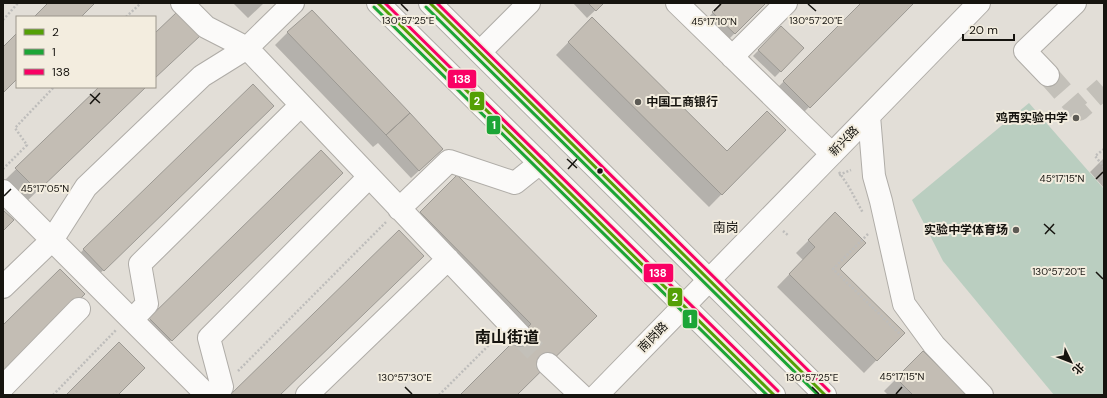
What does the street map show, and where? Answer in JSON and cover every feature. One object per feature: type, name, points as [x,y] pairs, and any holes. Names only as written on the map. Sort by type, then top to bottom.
[{"type":"street","points":[[182,3],[206,27],[247,48],[515,330]]},
{"type":"street","points":[[3,287],[52,240],[86,187],[202,76],[247,48],[293,3]]},
{"type":"street","points":[[378,3],[774,395]]},
{"type":"street","points":[[430,3],[826,395]]},
{"type":"street","points":[[480,52],[529,3]]},
{"type":"street","points":[[676,3],[732,57],[830,159]]},
{"type":"street","points":[[732,57],[786,3]]},
{"type":"street","name":"新兴路","points":[[710,279],[830,159],[869,116],[979,3]]},
{"type":"street","points":[[1048,75],[1025,51],[1075,3]]},
{"type":"street","points":[[131,319],[147,304],[140,264],[301,105]]},
{"type":"street","points":[[869,116],[874,176],[904,304],[934,344],[982,395]]},
{"type":"street","points":[[399,208],[449,161],[515,184],[540,163]]},
{"type":"street","points":[[215,392],[209,338],[369,176]]},
{"type":"street","points":[[3,191],[131,319],[215,392]]},
{"type":"street","points":[[307,395],[448,259]]},
{"type":"street","name":"南岗路","points":[[597,395],[710,279]]},
{"type":"street","points":[[3,387],[79,310]]},
{"type":"street","points":[[548,364],[581,395]]},
{"type":"path","points":[[3,20],[18,3]]},
{"type":"path","points":[[127,16],[141,3]]},
{"type":"path","points":[[3,169],[27,145],[15,128],[53,88]]},
{"type":"path","points":[[1104,149],[1095,156],[1104,167]]},
{"type":"path","points":[[830,159],[874,176]]},
{"type":"path","points":[[830,159],[850,187],[862,213]]},
{"type":"path","points":[[215,392],[399,208]]},
{"type":"path","points":[[870,232],[833,269],[904,337]]},
{"type":"path","points":[[53,395],[131,319]]},
{"type":"path","points":[[439,395],[515,330]]},
{"type":"green space","name":"实验中学体育场","points":[[1029,103],[1104,189],[1104,395],[1054,395],[943,261],[912,200]]},
{"type":"building","points":[[48,3],[95,3],[82,16],[35,16]]},
{"type":"building","points":[[588,3],[604,3],[596,11]]},
{"type":"building","points":[[721,3],[766,3],[735,34],[712,12]]},
{"type":"building","points":[[861,3],[914,3],[810,108],[783,81]]},
{"type":"building","points":[[312,10],[410,113],[386,135],[287,32]]},
{"type":"building","points":[[177,12],[200,36],[156,77],[156,32]]},
{"type":"building","points":[[592,17],[727,151],[767,111],[786,130],[722,195],[568,42]]},
{"type":"building","points":[[781,26],[804,48],[781,72],[758,50]]},
{"type":"building","points":[[16,34],[16,80],[3,93],[3,47]]},
{"type":"building","points":[[253,84],[274,106],[104,271],[83,249]]},
{"type":"building","points":[[98,88],[145,88],[38,191],[15,168]]},
{"type":"building","points":[[410,113],[443,149],[419,171],[386,135]]},
{"type":"building","points":[[321,150],[343,173],[172,341],[149,318]]},
{"type":"building","points":[[457,175],[597,316],[517,395],[460,395],[531,324],[420,212]]},
{"type":"building","points":[[3,210],[14,220],[3,231]]},
{"type":"building","points":[[835,212],[866,243],[840,269],[905,333],[877,361],[789,274],[815,247],[808,240]]},
{"type":"building","points":[[399,230],[424,256],[280,395],[230,395]]},
{"type":"building","points":[[60,269],[85,294],[3,374],[3,325]]},
{"type":"building","points":[[119,342],[145,368],[118,395],[66,395]]},
{"type":"building","points":[[923,351],[967,395],[913,395],[896,378]]},
{"type":"tunnel","points":[[1048,75],[1079,110],[1104,88]]},
{"type":"tunnel","points":[[520,335],[548,364]]},
{"type":"transit line","name":"2","points":[[378,3],[774,395]]},
{"type":"transit line","name":"138","points":[[385,3],[778,391]]},
{"type":"transit line","name":"2","points":[[430,3],[825,395]]},
{"type":"transit line","name":"138","points":[[437,3],[829,391]]},
{"type":"transit line","name":"1","points":[[374,7],[767,395]]},
{"type":"transit line","name":"1","points":[[426,7],[818,395]]},
{"type":"place","name":"中国工商银行","points":[[638,102]]},
{"type":"place","name":"鸡西实验中学","points":[[1076,118]]},
{"type":"place","name":"实验中学体育场","points":[[1016,230]]},
{"type":"district","name":"南岗","points":[[726,227]]},
{"type":"district","name":"南山街道","points":[[507,337]]}]
